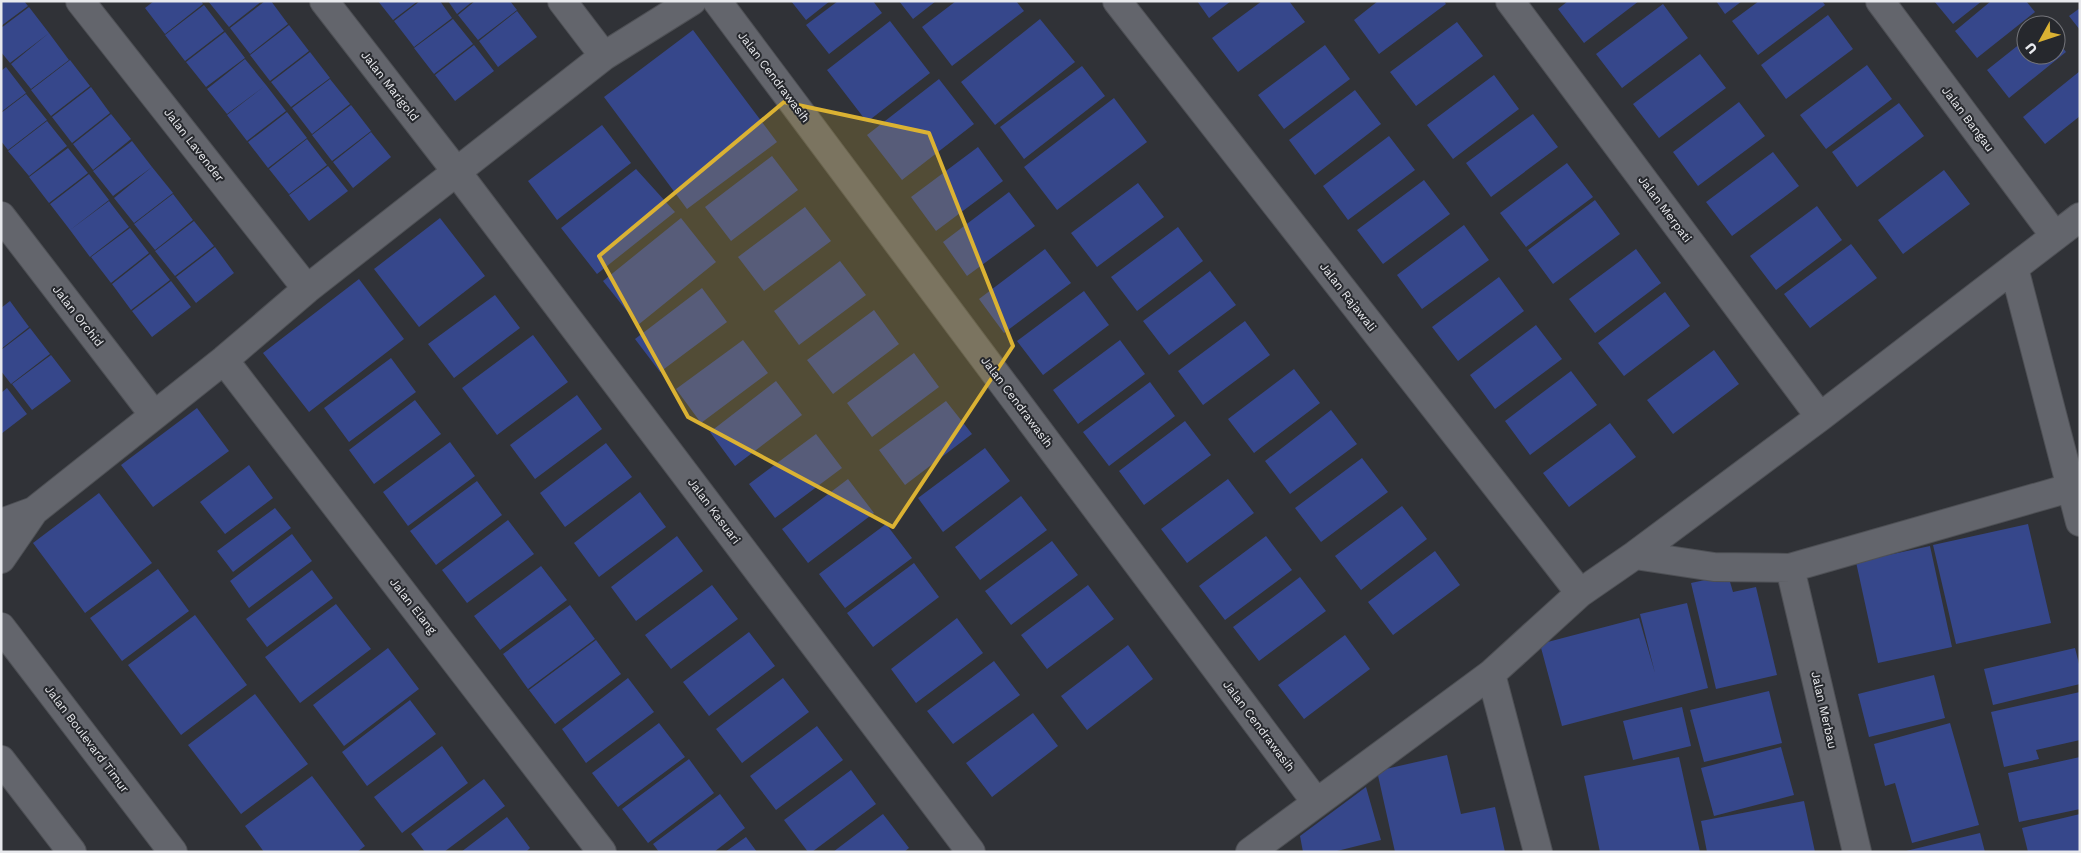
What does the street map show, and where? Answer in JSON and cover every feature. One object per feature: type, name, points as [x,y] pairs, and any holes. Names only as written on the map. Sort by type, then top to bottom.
[{"type":"street","name":"Jalan Lavender","points":[[80,1],[307,289]]},
{"type":"street","name":"Jalan Marigold","points":[[324,1],[456,171]]},
{"type":"street","points":[[562,1],[604,56]]},
{"type":"street","points":[[1,559],[34,511],[224,360],[307,289],[604,56],[692,1]]},
{"type":"street","name":"Jalan Cendrawasih","points":[[717,1],[1316,802]]},
{"type":"street","name":"Jalan Rajawali","points":[[1117,1],[1580,594]]},
{"type":"street","name":"Jalan Merpati","points":[[1510,1],[1820,417]]},
{"type":"street","name":"Jalan Bangau","points":[[1880,1],[2055,236]]},
{"type":"street","name":"Jalan Kasuari","points":[[456,171],[971,852]]},
{"type":"street","name":"Jalan Orchid","points":[[1,216],[154,415]]},
{"type":"street","points":[[1256,850],[1316,802],[1491,674],[1580,594],[1820,417],[2080,217]]},
{"type":"street","points":[[2014,268],[2075,486],[2080,522]]},
{"type":"street","name":"Jalan Elang","points":[[224,360],[602,852]]},
{"type":"street","points":[[1635,555],[1714,567],[1790,568],[2075,486]]},
{"type":"street","points":[[1,523],[34,511]]},
{"type":"street","name":"Jalan Merbau","points":[[1790,568],[1857,852]]},
{"type":"street","name":"Jalan Boulevard Timur","points":[[1,627],[173,852]]},
{"type":"street","points":[[1491,674],[1538,852]]},
{"type":"street","points":[[1,760],[72,852]]},
{"type":"highlighted area","points":[[784,102],[929,133],[1013,346],[893,527],[688,417],[599,256]]},
{"type":"building","points":[[1,1],[24,1],[28,6],[1,26]]},
{"type":"building","points":[[154,1],[201,1],[203,4],[165,34],[145,8]]},
{"type":"building","points":[[208,1],[262,1],[229,27]]},
{"type":"building","points":[[265,1],[271,1],[288,24],[250,54],[230,28]]},
{"type":"building","points":[[378,1],[418,1],[393,20]]},
{"type":"building","points":[[420,1],[440,1],[452,18],[414,47],[394,21]]},
{"type":"building","points":[[448,1],[473,1],[457,14]]},
{"type":"building","points":[[475,1],[510,1],[517,10],[478,40],[458,15]]},
{"type":"building","points":[[791,1],[830,1],[806,20]]},
{"type":"building","points":[[838,1],[873,1],[882,13],[829,54],[806,25]]},
{"type":"building","points":[[899,1],[936,1],[913,19]]},
{"type":"building","points":[[956,1],[1016,1],[1024,11],[952,66],[922,27]]},
{"type":"building","points":[[1197,1],[1231,1],[1209,18]]},
{"type":"building","points":[[1262,1],[1289,1],[1305,22],[1238,72],[1212,38]]},
{"type":"building","points":[[1378,1],[1444,1],[1446,4],[1379,54],[1354,20]]},
{"type":"building","points":[[1568,1],[1639,1],[1584,43],[1558,9]]},
{"type":"building","points":[[1716,1],[1742,1],[1725,14]]},
{"type":"building","points":[[1759,1],[1822,1],[1825,5],[1758,55],[1732,21]]},
{"type":"building","points":[[1934,1],[1982,1],[1953,24]]},
{"type":"building","points":[[1991,1],[2026,1],[2035,12],[2031,15],[2016,15],[2016,27],[1977,58],[1955,31]]},
{"type":"building","points":[[1663,4],[1688,38],[1622,88],[1596,54]]},
{"type":"building","points":[[204,5],[224,31],[185,61],[165,35]]},
{"type":"building","points":[[29,7],[49,33],[10,63],[1,52],[1,28]]},
{"type":"building","points":[[2080,8],[2080,30],[2069,16]]},
{"type":"building","points":[[517,11],[537,37],[498,67],[479,41]]},
{"type":"building","points":[[1828,15],[1853,49],[1786,99],[1761,65]]},
{"type":"building","points":[[453,19],[473,44],[434,74],[414,48]]},
{"type":"building","points":[[1040,19],[1075,62],[995,125],[961,82]]},
{"type":"building","points":[[890,21],[930,73],[867,122],[827,70]]},
{"type":"building","points":[[1457,22],[1483,56],[1416,106],[1390,72]]},
{"type":"building","points":[[289,25],[309,51],[270,81],[250,55]]},
{"type":"building","points":[[693,30],[777,142],[687,209],[604,97]]},
{"type":"building","points":[[225,32],[245,58],[206,87],[186,62]]},
{"type":"building","points":[[49,33],[69,60],[31,89],[11,64]]},
{"type":"building","points":[[474,45],[494,71],[455,101],[435,75]]},
{"type":"building","points":[[1325,45],[1350,79],[1284,129],[1258,95]]},
{"type":"building","points":[[2016,47],[2016,65],[2050,65],[2009,98],[1987,70]]},
{"type":"building","points":[[310,52],[330,78],[291,107],[271,82]]},
{"type":"building","points":[[1700,54],[1726,88],[1659,138],[1633,104]]},
{"type":"building","points":[[245,59],[266,85],[227,114],[207,89]]},
{"type":"building","points":[[70,60],[90,86],[51,116],[31,90]]},
{"type":"building","points":[[1867,65],[1892,99],[1826,149],[1800,115]]},
{"type":"building","points":[[1082,66],[1105,96],[1024,159],[1000,127]]},
{"type":"building","points":[[6,67],[26,93],[1,112],[1,71]]},
{"type":"building","points":[[2080,71],[2080,116],[2045,144],[2023,117]]},
{"type":"building","points":[[1494,75],[1519,109],[1453,159],[1427,125]]},
{"type":"building","points":[[330,79],[350,104],[312,134],[292,108]]},
{"type":"building","points":[[939,79],[974,124],[902,180],[867,135]]},
{"type":"building","points":[[266,85],[286,111],[247,141],[227,115]]},
{"type":"building","points":[[91,87],[110,113],[72,143],[52,117]]},
{"type":"building","points":[[1355,90],[1381,124],[1315,175],[1289,140]]},
{"type":"building","points":[[26,94],[47,120],[8,150],[1,141],[1,113]]},
{"type":"building","points":[[1114,98],[1147,142],[1057,210],[1024,167]]},
{"type":"building","points":[[1739,102],[1765,136],[1698,186],[1673,152]]},
{"type":"building","points":[[1899,103],[1924,136],[1857,187],[1832,152]]},
{"type":"building","points":[[351,105],[371,131],[332,161],[312,135]]},
{"type":"building","points":[[287,112],[307,138],[268,168],[248,142]]},
{"type":"building","points":[[111,114],[131,139],[93,170],[73,144]]},
{"type":"building","points":[[1533,114],[1558,147],[1491,197],[1466,163]]},
{"type":"building","points":[[47,121],[67,146],[29,176],[8,151]]},
{"type":"building","points":[[602,125],[631,163],[557,220],[528,181]]},
{"type":"building","points":[[371,132],[391,157],[353,188],[333,162]]},
{"type":"building","points":[[1389,136],[1415,170],[1348,220],[1323,186]]},
{"type":"building","points":[[307,139],[327,165],[289,194],[269,169]]},
{"type":"building","points":[[132,141],[152,167],[113,196],[93,171]]},
{"type":"building","points":[[978,147],[1003,181],[936,231],[911,197]]},
{"type":"building","points":[[68,148],[88,173],[49,203],[29,177]]},
{"type":"building","points":[[1773,152],[1799,186],[1732,236],[1706,202]]},
{"type":"building","points":[[772,156],[798,190],[731,241],[705,207]]},
{"type":"building","points":[[1567,163],[1593,197],[1526,247],[1500,213]]},
{"type":"building","points":[[328,166],[348,191],[309,221],[289,195]]},
{"type":"building","points":[[152,167],[173,193],[134,223],[114,198]]},
{"type":"building","points":[[636,169],[675,212],[597,274],[561,228]]},
{"type":"building","points":[[1944,170],[1970,204],[1903,254],[1878,220]]},
{"type":"building","points":[[89,174],[109,200],[70,230],[50,204]]},
{"type":"building","points":[[1424,180],[1450,214],[1383,264],[1357,230]]},
{"type":"building","points":[[1138,183],[1164,217],[1097,267],[1071,233]]},
{"type":"building","points":[[1009,192],[1035,226],[967,276],[943,242]]},
{"type":"building","points":[[173,194],[193,220],[155,250],[134,224]]},
{"type":"building","points":[[1595,200],[1620,234],[1553,284],[1528,250]]},
{"type":"building","points":[[109,201],[129,227],[90,257],[70,230]]},
{"type":"building","points":[[1817,206],[1842,240],[1776,290],[1750,256]]},
{"type":"building","points":[[805,207],[831,241],[764,291],[738,257]]},
{"type":"building","points":[[440,218],[485,276],[419,327],[374,269]]},
{"type":"building","points":[[681,218],[716,262],[638,325],[603,281]]},
{"type":"building","points":[[194,221],[214,246],[175,276],[155,251]]},
{"type":"building","points":[[1464,225],[1489,260],[1422,309],[1397,275]]},
{"type":"building","points":[[1178,227],[1203,261],[1137,311],[1111,277]]},
{"type":"building","points":[[130,228],[149,253],[111,283],[91,257]]},
{"type":"building","points":[[1851,244],[1877,278],[1810,328],[1784,294]]},
{"type":"building","points":[[215,247],[234,273],[196,303],[176,277]]},
{"type":"building","points":[[1045,249],[1071,283],[1004,333],[979,299]]},
{"type":"building","points":[[1636,249],[1661,283],[1595,333],[1569,299]]},
{"type":"building","points":[[150,254],[170,280],[131,310],[112,284]]},
{"type":"building","points":[[840,261],[866,295],[799,345],[774,311]]},
{"type":"building","points":[[1210,271],[1236,305],[1169,355],[1143,321]]},
{"type":"building","points":[[1499,277],[1524,311],[1458,361],[1432,327]]},
{"type":"building","points":[[359,279],[404,339],[309,412],[263,353]]},
{"type":"building","points":[[171,281],[191,307],[152,337],[132,311]]},
{"type":"building","points":[[702,288],[727,322],[660,372],[635,339]]},
{"type":"building","points":[[1084,291],[1109,325],[1043,375],[1017,341]]},
{"type":"building","points":[[1665,292],[1690,326],[1624,376],[1598,343]]},
{"type":"building","points":[[495,295],[520,328],[454,378],[428,344]]},
{"type":"building","points":[[10,301],[29,327],[1,349],[1,308]]},
{"type":"building","points":[[874,310],[899,344],[833,394],[807,360]]},
{"type":"building","points":[[1245,321],[1270,355],[1203,405],[1178,371]]},
{"type":"building","points":[[1536,325],[1562,359],[1495,409],[1470,375]]},
{"type":"building","points":[[30,328],[50,354],[11,384],[1,371],[1,350]]},
{"type":"building","points":[[533,335],[568,382],[497,435],[462,388]]},
{"type":"building","points":[[743,340],[768,373],[701,423],[676,389]]},
{"type":"building","points":[[1120,340],[1145,374],[1078,424],[1053,390]]},
{"type":"building","points":[[1714,350],[1739,384],[1673,434],[1647,400]]},
{"type":"building","points":[[914,353],[939,387],[872,437],[847,403]]},
{"type":"building","points":[[51,355],[71,381],[32,410],[12,384]]},
{"type":"building","points":[[391,358],[416,392],[349,442],[324,408]]},
{"type":"building","points":[[1294,369],[1320,403],[1254,453],[1228,419]]},
{"type":"building","points":[[1571,371],[1597,405],[1530,455],[1505,421]]},
{"type":"building","points":[[776,381],[802,415],[735,466],[710,432]]},
{"type":"building","points":[[1150,382],[1175,416],[1109,466],[1083,432]]},
{"type":"building","points":[[7,388],[27,414],[1,434],[1,393]]},
{"type":"building","points":[[577,395],[602,429],[535,479],[510,445]]},
{"type":"building","points":[[415,400],[441,434],[374,484],[349,450]]},
{"type":"building","points":[[946,401],[972,434],[905,485],[879,450]]},
{"type":"building","points":[[197,408],[229,451],[153,507],[121,465]]},
{"type":"building","points":[[1331,410],[1357,444],[1290,494],[1265,461]]},
{"type":"building","points":[[1185,421],[1211,455],[1144,505],[1119,471]]},
{"type":"building","points":[[1610,423],[1636,457],[1569,507],[1543,473]]},
{"type":"building","points":[[816,434],[842,468],[775,518],[749,484]]},
{"type":"building","points":[[450,442],[475,476],[408,526],[383,492]]},
{"type":"building","points":[[606,443],[632,477],[565,527],[540,493]]},
{"type":"building","points":[[985,448],[1010,481],[943,532],[918,498]]},
{"type":"building","points":[[1362,458],[1388,492],[1321,542],[1295,508]]},
{"type":"building","points":[[249,465],[273,498],[225,534],[200,502]]},
{"type":"building","points":[[848,479],[874,513],[808,563],[782,529]]},
{"type":"building","points":[[1228,479],[1254,513],[1187,563],[1161,529]]},
{"type":"building","points":[[477,481],[502,515],[436,565],[410,531]]},
{"type":"building","points":[[640,492],[666,527],[599,577],[574,543]]},
{"type":"building","points":[[99,493],[152,563],[85,613],[33,543]]},
{"type":"building","points":[[1021,496],[1047,530],[980,580],[955,547]]},
{"type":"building","points":[[1402,506],[1427,539],[1361,590],[1335,556]]},
{"type":"building","points":[[275,508],[291,528],[233,572],[217,551]]},
{"type":"building","points":[[508,520],[534,554],[467,603],[442,570]]},
{"type":"building","points":[[886,524],[912,558],[845,608],[819,574]]},
{"type":"building","points":[[2028,524],[2051,623],[1956,644],[1933,545]]},
{"type":"building","points":[[292,534],[312,561],[249,608],[230,581]]},
{"type":"building","points":[[677,536],[703,571],[636,621],[611,587]]},
{"type":"building","points":[[1266,536],[1292,570],[1225,620],[1199,586]]},
{"type":"building","points":[[1052,541],[1078,575],[1011,625],[985,591]]},
{"type":"building","points":[[1930,546],[1952,647],[1878,663],[1856,562]]},
{"type":"building","points":[[1435,551],[1460,585],[1393,635],[1368,602]]},
{"type":"building","points":[[914,563],[939,597],[873,647],[847,613]]},
{"type":"building","points":[[541,566],[567,600],[500,650],[474,616]]},
{"type":"building","points":[[158,569],[189,611],[122,661],[90,618]]},
{"type":"building","points":[[312,570],[333,598],[267,647],[246,619]]},
{"type":"building","points":[[1728,575],[1733,592],[1756,587],[1777,675],[1716,689],[1691,583]]},
{"type":"building","points":[[1300,577],[1326,611],[1259,661],[1233,627]]},
{"type":"building","points":[[712,585],[738,619],[671,669],[645,635]]},
{"type":"building","points":[[1088,585],[1114,619],[1047,669],[1021,635]]},
{"type":"building","points":[[1687,603],[1708,688],[1562,726],[1540,644],[1639,618],[1655,673],[1640,614]]},
{"type":"building","points":[[336,604],[371,649],[300,703],[265,657]]},
{"type":"building","points":[[570,605],[595,639],[528,689],[503,654]]},
{"type":"building","points":[[195,615],[247,685],[181,735],[128,665]]},
{"type":"building","points":[[957,618],[983,653],[916,703],[891,669]]},
{"type":"building","points":[[749,632],[775,666],[709,716],[683,682]]},
{"type":"building","points":[[1345,635],[1370,669],[1304,719],[1278,685]]},
{"type":"building","points":[[596,640],[621,674],[555,724],[529,690]]},
{"type":"building","points":[[1128,645],[1153,679],[1087,730],[1061,696]]},
{"type":"building","points":[[388,648],[419,689],[344,746],[313,705]]},
{"type":"building","points":[[2075,648],[2080,668],[2080,684],[1993,705],[1984,669]]},
{"type":"building","points":[[994,661],[1020,695],[953,744],[927,711]]},
{"type":"building","points":[[1934,675],[1945,718],[1869,737],[1858,694]]},
{"type":"building","points":[[628,678],[654,712],[586,763],[562,729]]},
{"type":"building","points":[[783,678],[809,712],[742,763],[716,729]]},
{"type":"building","points":[[1769,691],[1782,743],[1704,762],[1690,710]]},
{"type":"building","points":[[2080,692],[2080,740],[2036,750],[2039,759],[2004,767],[1991,712]]},
{"type":"building","points":[[255,694],[308,764],[241,814],[188,745]]},
{"type":"building","points":[[410,700],[436,734],[367,786],[342,752]]},
{"type":"building","points":[[1682,707],[1691,746],[1633,760],[1623,721]]},
{"type":"building","points":[[1033,713],[1058,746],[992,797],[966,763]]},
{"type":"building","points":[[659,723],[685,757],[618,807],[592,773]]},
{"type":"building","points":[[1950,723],[1979,825],[1912,843],[1895,783],[1885,786],[1874,744]]},
{"type":"building","points":[[817,726],[843,760],[776,810],[750,776]]},
{"type":"building","points":[[442,746],[468,783],[402,833],[374,797]]},
{"type":"building","points":[[1781,747],[1794,795],[1714,816],[1701,768]]},
{"type":"building","points":[[1447,755],[1461,814],[1495,807],[1505,852],[1395,852],[1377,771]]},
{"type":"building","points":[[1679,757],[1700,852],[1600,852],[1584,776]]},
{"type":"building","points":[[2080,757],[2080,809],[2019,822],[2008,773]]},
{"type":"building","points":[[689,759],[714,793],[648,843],[622,809]]},
{"type":"building","points":[[851,770],[876,804],[812,852],[808,852],[784,820]]},
{"type":"building","points":[[312,776],[365,846],[357,852],[264,852],[245,826]]},
{"type":"building","points":[[484,779],[505,806],[444,852],[425,852],[411,834]]},
{"type":"building","points":[[1366,787],[1381,840],[1333,852],[1303,852],[1300,836]]},
{"type":"building","points":[[720,794],[745,828],[714,852],[659,852],[653,844]]},
{"type":"building","points":[[1804,801],[1815,852],[1707,852],[1701,821]]},
{"type":"building","points":[[883,814],[909,848],[904,852],[833,852]]},
{"type":"building","points":[[2080,814],[2080,852],[2028,852],[2022,828]]},
{"type":"building","points":[[507,817],[530,848],[526,852],[461,852]]},
{"type":"building","points":[[1980,833],[1985,852],[1906,852],[1906,851]]},
{"type":"building","points":[[746,837],[757,852],[725,852]]}]
